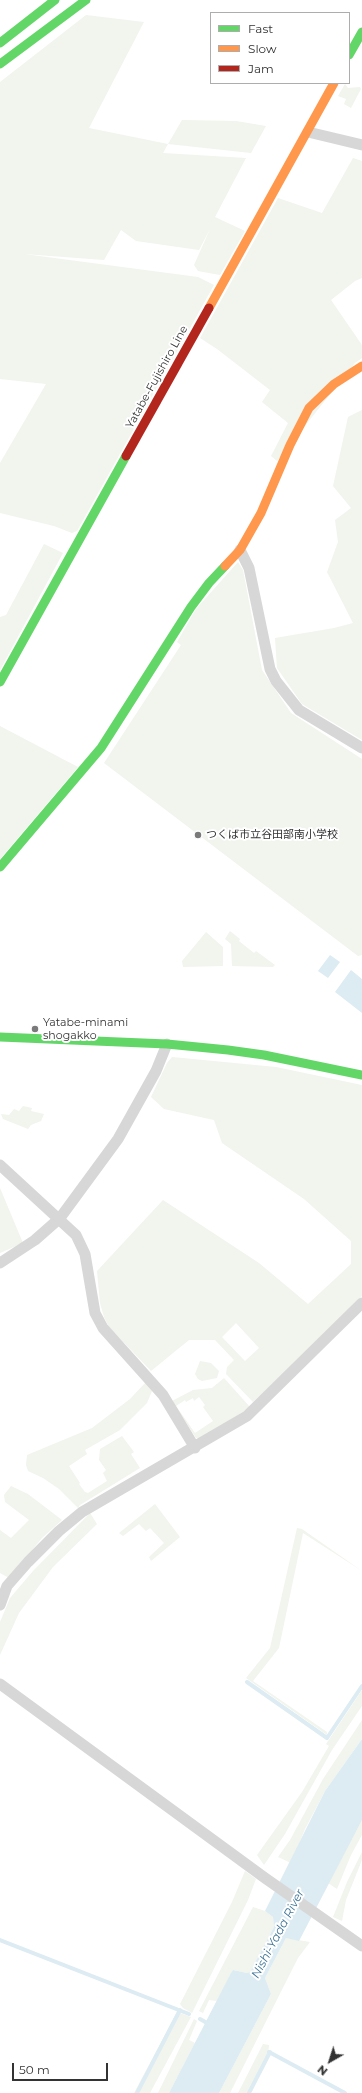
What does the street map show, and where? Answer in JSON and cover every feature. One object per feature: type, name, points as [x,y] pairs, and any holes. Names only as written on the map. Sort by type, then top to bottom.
[{"type":"street","points":[[0,43],[55,0]]},
{"type":"street","points":[[0,64],[80,2]]},
{"type":"street","points":[[350,53],[362,32]]},
{"type":"street","name":"Yatabe-Fujishiro Line","points":[[0,682],[333,84]]},
{"type":"street","points":[[308,132],[362,146]]},
{"type":"street","points":[[0,867],[101,748],[191,608],[209,583],[240,550],[261,513],[290,445],[309,408],[334,384],[362,366]]},
{"type":"street","points":[[240,550],[249,568],[270,669],[276,681],[299,710],[362,748]]},
{"type":"street","points":[[0,1037],[167,1044],[264,1055],[362,1075]]},
{"type":"street","points":[[0,1263],[35,1240],[60,1218],[118,1139],[156,1072],[167,1044]]},
{"type":"street","points":[[0,1165],[76,1234],[85,1254],[95,1313],[103,1328],[163,1395],[195,1448]]},
{"type":"street","points":[[0,1605],[4,1583],[28,1562],[59,1531],[80,1514],[195,1448],[247,1416],[362,1303]]},
{"type":"street","points":[[0,1684],[265,1878],[362,1946]]},
{"type":"shaded area","points":[[86,15],[144,22],[89,128],[168,144],[163,153],[246,158],[215,217],[245,231],[220,275],[198,271],[194,265],[210,229],[199,250],[136,241],[121,230],[104,260],[24,254],[198,277],[214,285],[77,531],[72,533],[54,526],[0,513],[0,463],[46,384],[0,379],[0,82]]},
{"type":"shaded area","points":[[345,84],[348,88],[360,87],[361,89],[351,108],[344,104],[346,99],[338,96]]},
{"type":"shaded area","points":[[182,120],[236,121],[266,126],[251,153],[168,144]]},
{"type":"shaded area","points":[[353,158],[362,161],[362,278],[355,281],[331,300],[362,345],[362,358],[355,363],[277,461],[271,456],[288,423],[262,402],[270,390],[217,349],[200,338],[278,198],[322,213]]},
{"type":"shaded area","points":[[362,410],[362,740],[302,704],[277,668],[275,638],[334,628],[353,623],[327,572],[338,542],[335,520],[351,508],[333,486],[348,417]]},
{"type":"shaded area","points":[[44,544],[63,553],[0,670],[0,617],[6,615]]},
{"type":"shaded area","points":[[238,562],[243,570],[262,670],[291,713],[362,759],[362,955],[358,956],[104,763],[181,645],[177,642],[196,609]]},
{"type":"shaded area","points":[[0,726],[78,767],[0,859]]},
{"type":"shaded area","points":[[230,931],[240,939],[239,941],[254,953],[256,951],[275,965],[273,967],[232,966],[231,944],[225,939]]},
{"type":"shaded area","points":[[206,932],[223,947],[223,966],[183,967],[182,961]]},
{"type":"shaded area","points":[[172,1057],[276,1067],[362,1085],[362,1296],[321,1338],[253,1402],[226,1374],[227,1367],[234,1360],[215,1340],[189,1340],[151,1371],[109,1327],[100,1303],[97,1271],[163,1200],[259,1263],[308,1304],[351,1264],[351,1241],[304,1199],[222,1143],[214,1120],[164,1109],[151,1097],[167,1063]],"holes":[[[236,1323],[259,1348],[245,1361],[222,1337]]]},
{"type":"shaded area","points":[[23,1106],[32,1108],[31,1111],[44,1114],[41,1121],[31,1125],[28,1129],[3,1119],[1,1114],[9,1115],[14,1109],[19,1111]]},
{"type":"shaded area","points":[[0,1188],[23,1243],[0,1253]]},
{"type":"shaded area","points":[[200,1361],[211,1363],[219,1371],[217,1378],[202,1381],[198,1379],[195,1374]]},
{"type":"shaded area","points":[[224,1378],[250,1407],[202,1440],[196,1438],[172,1401],[193,1390],[212,1388]],"holes":[[[199,1397],[205,1405],[203,1407],[213,1421],[195,1433],[176,1406],[185,1400],[186,1402],[193,1398],[194,1401]]]},
{"type":"shaded area","points":[[146,1382],[152,1391],[147,1403],[120,1430],[85,1450],[87,1454],[69,1466],[80,1483],[79,1484],[85,1492],[88,1493],[107,1481],[103,1473],[106,1470],[99,1460],[100,1449],[122,1436],[134,1452],[131,1454],[140,1468],[80,1505],[78,1508],[59,1489],[43,1478],[28,1471],[26,1465],[27,1455],[92,1428],[130,1399]]},
{"type":"shaded area","points":[[11,1486],[28,1494],[62,1520],[42,1538],[9,1578],[0,1573],[0,1530],[11,1538],[29,1520],[5,1502],[4,1495]]},
{"type":"shaded area","points":[[155,1504],[180,1537],[151,1561],[149,1557],[164,1543],[150,1528],[146,1531],[139,1524],[123,1536],[119,1533]]},
{"type":"shaded area","points":[[90,1513],[97,1524],[53,1567],[19,1613],[0,1655],[0,1622],[10,1598],[33,1571]]},
{"type":"shaded area","points":[[297,1528],[302,1529],[362,1571],[303,1533],[279,1648],[253,1681],[327,1732],[327,1735],[246,1678],[270,1648]]},
{"type":"shaded area","points":[[362,1690],[362,1706],[332,1750],[285,1834],[264,1865],[257,1855],[302,1792],[329,1746],[326,1744]]},
{"type":"shaded area","points":[[362,1720],[362,1739],[325,1791],[305,1829],[291,1863],[278,1857],[290,1840],[323,1779]]},
{"type":"shaded area","points":[[362,1820],[362,1835],[351,1855],[337,1889],[328,1883]]},
{"type":"shaded area","points":[[362,1852],[362,1860],[346,1900],[342,1921],[333,1917],[347,1882]]},
{"type":"shaded area","points":[[245,1871],[256,1879],[248,1900],[192,2013],[183,2008],[180,2004],[232,1902]]},
{"type":"shaded area","points":[[253,1907],[265,1911],[273,1917],[274,1927],[250,1972],[247,1973],[233,1970],[217,2001],[209,2000],[203,2013],[199,2011]]},
{"type":"shaded area","points":[[286,1938],[310,1942],[298,1958],[230,2093],[219,2093],[271,1994],[265,1978]]},
{"type":"shaded area","points":[[177,2012],[191,2017],[150,2093],[134,2093]]},
{"type":"shaded area","points":[[194,2019],[197,2021],[189,2040],[195,2043],[169,2093],[158,2093]]},
{"type":"shaded area","points":[[263,2044],[269,2045],[268,2055],[249,2093],[238,2093]]},
{"type":"water","points":[[330,955],[340,962],[328,978],[318,971]]},
{"type":"water","points":[[351,970],[362,979],[362,1013],[335,992]]},
{"type":"water","name":"Nishi-Yada River","points":[[362,1739],[362,1820],[299,1941],[286,1938],[265,1978],[271,1994],[219,2093],[169,2093],[233,1970],[247,1973],[250,1972],[274,1927],[273,1917],[265,1911],[325,1791]]},
{"type":"waterway","points":[[247,1682],[327,1738],[362,1686]]},
{"type":"waterway","points":[[0,1940],[189,2014]]},
{"type":"waterway","points":[[137,2093],[180,2010]]},
{"type":"waterway","points":[[200,2019],[207,2023]]},
{"type":"waterway","points":[[269,2052],[345,2093]]},
{"type":"waterway","points":[[249,2093],[270,2052]]},
{"type":"traffic: fast","points":[[0,43],[55,0]]},
{"type":"traffic: fast","points":[[0,64],[86,0]]},
{"type":"traffic: fast","points":[[350,53],[362,32]]},
{"type":"traffic: fast","points":[[0,682],[126,456]]},
{"type":"traffic: fast","points":[[0,867],[101,748],[191,607],[209,583],[225,566]]},
{"type":"traffic: fast","points":[[0,1037],[167,1044],[228,1050],[264,1055],[362,1075]]},
{"type":"traffic: slow","points":[[209,308],[333,84]]},
{"type":"traffic: slow","points":[[225,566],[240,550],[261,513],[290,445],[309,408],[334,384],[362,366]]},
{"type":"traffic: jam","points":[[126,456],[209,308]]},
{"type":"place","name":"つくば市立谷田部南小学校","points":[[198,835]]},
{"type":"place","name":"Yatabe-minami shogakko","points":[[35,1029]]}]
